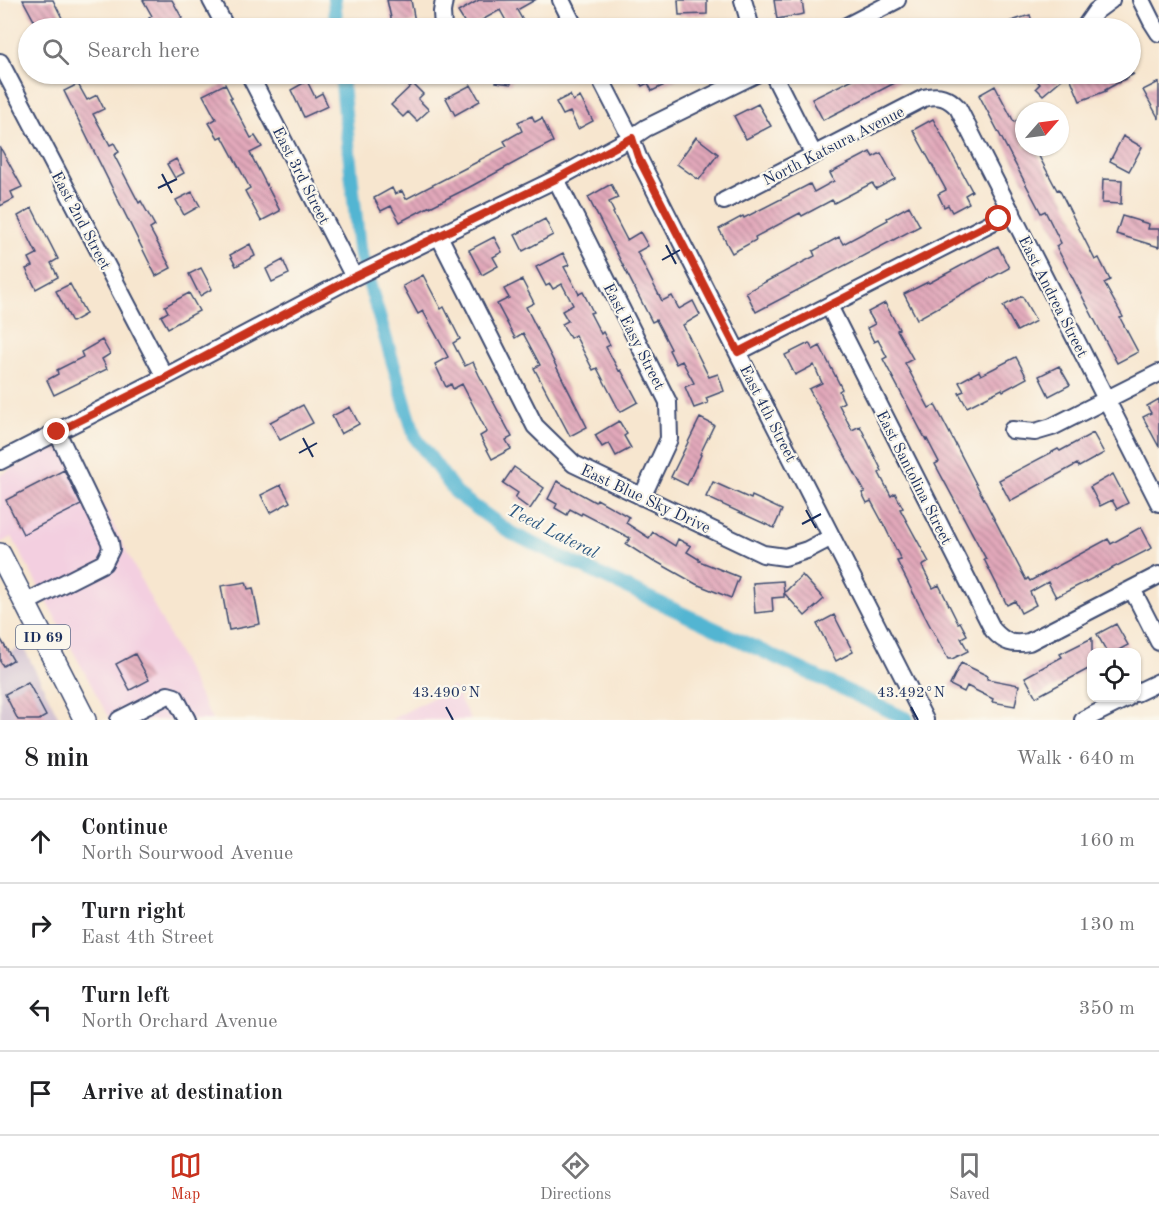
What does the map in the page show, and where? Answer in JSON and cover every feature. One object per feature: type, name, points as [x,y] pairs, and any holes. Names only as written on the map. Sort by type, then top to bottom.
[{"type":"main road","name":"ID 69","points":[[0,554],[85,720]]},
{"type":"street","points":[[211,0],[221,18]]},
{"type":"street","points":[[442,18],[444,0]]},
{"type":"street","points":[[561,0],[570,18]]},
{"type":"street","points":[[743,0],[747,18]]},
{"type":"street","points":[[862,18],[897,0]]},
{"type":"street","points":[[1091,18],[1096,11],[1111,0]]},
{"type":"street","points":[[1141,0],[1159,33]]},
{"type":"street","name":"East 2nd Street","points":[[2,71],[165,378]]},
{"type":"street","name":"East 3rd Street","points":[[255,84],[361,274]]},
{"type":"street","name":"East 4th Street","points":[[603,84],[632,138],[638,157],[926,720]]},
{"type":"street","points":[[0,461],[165,378],[361,274],[556,179],[646,128],[736,84]]},
{"type":"street","points":[[778,84],[814,155]]},
{"type":"street","name":"North Katsura Avenue","points":[[724,201],[924,98],[943,96]]},
{"type":"street","name":"East Andrea Street","points":[[943,96],[958,108],[1159,503]]},
{"type":"street","name":"East Easy Street","points":[[556,179],[668,402],[669,439],[642,497]]},
{"type":"street","points":[[738,352],[1012,212]]},
{"type":"street","name":"East Blue Sky Drive","points":[[439,236],[535,426],[574,464],[763,554],[784,556],[807,550],[832,537]]},
{"type":"street","name":"East Santolina Street","points":[[829,306],[993,630],[1000,637],[1008,643],[1029,642],[1132,589]]},
{"type":"street","points":[[1012,430],[1035,432],[1052,427],[1159,373]]},
{"type":"street","points":[[25,603],[104,563],[111,549],[110,542],[57,432]]},
{"type":"street","points":[[1159,575],[1132,589],[1159,642]]},
{"type":"street","points":[[1141,691],[1159,682]]},
{"type":"street","points":[[119,720],[168,695],[175,697],[187,720]]},
{"type":"street","points":[[1083,720],[1119,702]]},
{"type":"shaded area","points":[[69,438],[212,720],[110,720],[12,537],[0,543],[0,475]]},
{"type":"shaded area","points":[[23,646],[60,720],[0,720],[0,657]]},
{"type":"shaded area","points":[[453,687],[471,720],[390,720]]},
{"type":"building","points":[[23,0],[53,0],[62,18],[33,18]]},
{"type":"building","points":[[143,0],[172,0],[182,18],[149,18],[152,16]]},
{"type":"building","points":[[387,0],[411,0],[414,18],[391,18]]},
{"type":"building","points":[[479,0],[535,0],[517,10],[521,18],[504,18],[500,10],[486,18],[462,18],[458,12]]},
{"type":"building","points":[[678,0],[707,0],[707,14],[679,15]]},
{"type":"building","points":[[774,0],[802,0],[804,14],[777,18]]},
{"type":"building","points":[[1159,82],[1159,119],[1143,90]]},
{"type":"building","points":[[78,84],[87,100],[97,95],[104,109],[93,114],[110,145],[114,143],[119,152],[114,155],[139,203],[141,201],[155,226],[150,229],[171,268],[156,276],[64,91]]},
{"type":"building","points":[[225,84],[251,138],[255,136],[262,147],[250,153],[280,211],[261,221],[245,191],[250,188],[222,136],[218,138],[209,123],[216,119],[203,95]]},
{"type":"building","points":[[302,84],[308,84],[315,97],[322,93],[328,106],[304,117],[291,90]]},
{"type":"building","points":[[413,84],[423,94],[418,99],[429,110],[417,121],[408,112],[403,117],[391,105]]},
{"type":"building","points":[[648,84],[666,84],[652,91]]},
{"type":"building","points":[[843,84],[893,84],[823,120],[812,99]]},
{"type":"building","points":[[1040,84],[1056,84],[1043,95],[1036,88]]},
{"type":"building","points":[[1073,84],[1116,84],[1106,91],[1080,101]]},
{"type":"building","points":[[471,85],[480,101],[455,115],[446,98]]},
{"type":"building","points":[[995,86],[1015,122],[1015,156],[1039,156],[1057,190],[1059,189],[1095,260],[1099,258],[1110,280],[1104,283],[1123,317],[1120,318],[1138,352],[1117,363],[1056,246],[1061,243],[1045,211],[1041,213],[979,95]]},
{"type":"building","points":[[570,95],[573,101],[580,97],[593,121],[578,129],[570,112],[563,115],[556,102]]},
{"type":"building","points":[[758,104],[771,126],[746,139],[734,116]]},
{"type":"building","points":[[532,116],[535,122],[542,118],[553,142],[400,222],[391,206],[381,211],[374,198],[392,188],[395,194],[402,191],[406,199],[480,162],[479,160],[507,146],[504,141],[522,131],[518,122]]},
{"type":"building","points":[[933,119],[972,191],[965,195],[969,203],[952,212],[948,205],[944,207],[938,194],[946,190],[913,130]]},
{"type":"building","points":[[1123,136],[1142,147],[1129,171],[1110,161]]},
{"type":"building","points":[[696,137],[718,154],[699,180],[677,164]]},
{"type":"building","points":[[0,147],[22,187],[11,192],[14,199],[0,206]]},
{"type":"building","points":[[870,152],[873,157],[881,153],[895,179],[876,189],[872,183],[834,203],[832,200],[802,216],[800,213],[755,237],[756,240],[732,253],[719,229],[810,184],[814,192],[834,181],[830,173]]},
{"type":"building","points":[[176,159],[184,173],[175,178],[167,164]]},
{"type":"building","points":[[1103,179],[1122,180],[1121,204],[1102,203]]},
{"type":"building","points":[[611,184],[618,198],[609,202],[613,213],[627,240],[640,232],[648,246],[637,252],[662,301],[672,296],[679,309],[693,301],[700,315],[683,325],[709,377],[718,374],[724,391],[706,398],[708,403],[694,408],[685,387],[694,383],[682,361],[676,364],[656,320],[652,322],[588,197]]},
{"type":"building","points":[[192,192],[200,206],[184,215],[176,200]]},
{"type":"building","points":[[909,206],[920,226],[756,312],[746,292],[815,256],[813,251],[839,237],[843,244]]},
{"type":"building","points":[[32,208],[58,259],[51,263],[58,277],[36,289],[26,269],[33,266],[29,258],[37,254],[18,216]]},
{"type":"building","points":[[1122,216],[1149,224],[1148,229],[1159,229],[1159,247],[1116,234]]},
{"type":"building","points":[[545,219],[553,235],[523,251],[515,235]]},
{"type":"building","points":[[494,237],[502,252],[493,257],[498,266],[482,275],[469,250]]},
{"type":"building","points":[[250,244],[255,256],[236,266],[230,255]]},
{"type":"building","points":[[998,246],[1009,268],[917,319],[904,294]]},
{"type":"building","points":[[563,253],[569,265],[564,267],[579,294],[583,292],[593,312],[590,313],[601,334],[603,332],[610,345],[606,347],[638,402],[620,412],[597,368],[593,370],[575,335],[570,338],[562,324],[568,321],[562,311],[573,305],[562,284],[553,289],[550,284],[546,286],[536,267]]},
{"type":"building","points":[[283,260],[289,274],[272,282],[266,269]]},
{"type":"building","points":[[201,268],[212,289],[200,296],[189,274]]},
{"type":"building","points":[[423,275],[441,309],[444,307],[460,339],[453,343],[465,366],[473,362],[512,437],[506,440],[511,449],[492,459],[480,436],[487,432],[462,384],[453,389],[451,384],[446,387],[435,364],[448,357],[423,311],[418,314],[403,286]]},
{"type":"building","points":[[522,280],[534,303],[526,307],[587,427],[570,436],[534,368],[540,365],[523,333],[515,338],[497,304],[509,298],[504,289]]},
{"type":"building","points":[[70,284],[86,314],[72,322],[56,291]]},
{"type":"building","points":[[189,293],[199,311],[168,328],[161,316],[168,312],[165,306]]},
{"type":"building","points":[[1022,296],[1036,321],[1017,331],[1003,306]]},
{"type":"building","points":[[885,303],[913,359],[905,363],[929,408],[935,405],[1026,580],[1028,578],[1030,581],[1108,539],[1111,544],[1141,527],[1152,548],[1056,597],[1048,582],[1030,592],[1036,605],[1021,613],[1015,601],[1007,605],[984,559],[986,559],[935,464],[939,462],[883,359],[887,357],[878,340],[874,342],[867,328],[875,324],[868,312]]},
{"type":"building","points":[[102,340],[110,354],[102,359],[107,369],[54,395],[47,380],[58,374],[57,370],[83,357],[81,352]]},
{"type":"building","points":[[809,343],[813,350],[820,346],[842,389],[839,391],[844,402],[839,405],[852,430],[860,426],[882,471],[879,473],[891,496],[895,493],[903,508],[900,509],[929,562],[922,566],[933,588],[939,585],[958,623],[960,622],[967,635],[961,638],[968,651],[952,659],[948,659],[928,622],[897,561],[901,560],[884,525],[871,501],[867,503],[862,493],[865,492],[809,389],[822,383],[814,365],[795,375],[785,355]]},
{"type":"building","points":[[1016,357],[1027,378],[967,407],[959,393],[964,391],[959,382],[979,371],[981,375]]},
{"type":"building","points":[[1059,366],[1070,385],[1049,396],[1039,376]]},
{"type":"building","points":[[1159,399],[1159,447],[1143,417],[1151,413],[1147,406]]},
{"type":"building","points":[[303,405],[313,423],[280,440],[270,422]]},
{"type":"building","points":[[350,407],[359,424],[341,434],[332,416]]},
{"type":"building","points":[[700,418],[714,425],[687,485],[671,477]]},
{"type":"building","points":[[619,421],[627,434],[624,436],[631,448],[616,456],[609,443],[602,447],[595,435]]},
{"type":"building","points":[[1093,433],[1104,453],[1079,467],[1077,464],[1010,501],[999,480]]},
{"type":"building","points":[[514,467],[544,488],[530,509],[515,498],[518,493],[503,483]]},
{"type":"building","points":[[64,470],[81,505],[23,534],[6,500]]},
{"type":"building","points":[[1113,474],[1128,503],[1117,509],[1112,500],[1100,506],[1090,487]]},
{"type":"building","points":[[557,481],[629,517],[626,523],[649,538],[653,532],[675,546],[678,539],[691,546],[687,552],[699,561],[739,577],[731,598],[696,584],[654,562],[626,544],[630,538],[582,513],[581,515],[570,509],[567,515],[555,508],[557,504],[548,499]]},
{"type":"building","points":[[713,482],[782,510],[774,528],[706,497]]},
{"type":"building","points":[[281,485],[290,502],[270,513],[261,495]]},
{"type":"building","points":[[802,575],[824,599],[805,616],[784,593]]},
{"type":"building","points":[[783,581],[784,597],[772,598],[773,611],[755,613],[753,583]]},
{"type":"building","points":[[246,582],[248,589],[253,588],[260,624],[229,630],[221,586]]},
{"type":"building","points":[[834,615],[853,652],[836,661],[817,624]]},
{"type":"building","points":[[1116,624],[1128,645],[1122,648],[1105,648],[1097,634]]},
{"type":"building","points":[[0,638],[13,660],[3,666],[0,661]]},
{"type":"building","points":[[1092,638],[1092,648],[1087,648],[1087,670],[1036,697],[1025,677],[1062,657],[1060,654]]},
{"type":"building","points":[[135,654],[149,680],[130,690],[116,664]]},
{"type":"building","points":[[961,663],[988,676],[987,679],[1019,685],[1015,706],[992,702],[993,699],[967,686],[964,692],[950,685]]},
{"type":"building","points":[[28,682],[46,716],[39,720],[18,720],[5,694]]},
{"type":"waterway","name":"Teed Lateral","points":[[334,0],[336,18]]},
{"type":"waterway","name":"Teed Lateral","points":[[342,84],[359,249],[415,437],[457,494],[511,533],[907,719]]},
{"type":"route","points":[[57,432],[165,378],[354,277],[556,179],[632,138],[638,157],[738,352],[999,219]]}]
